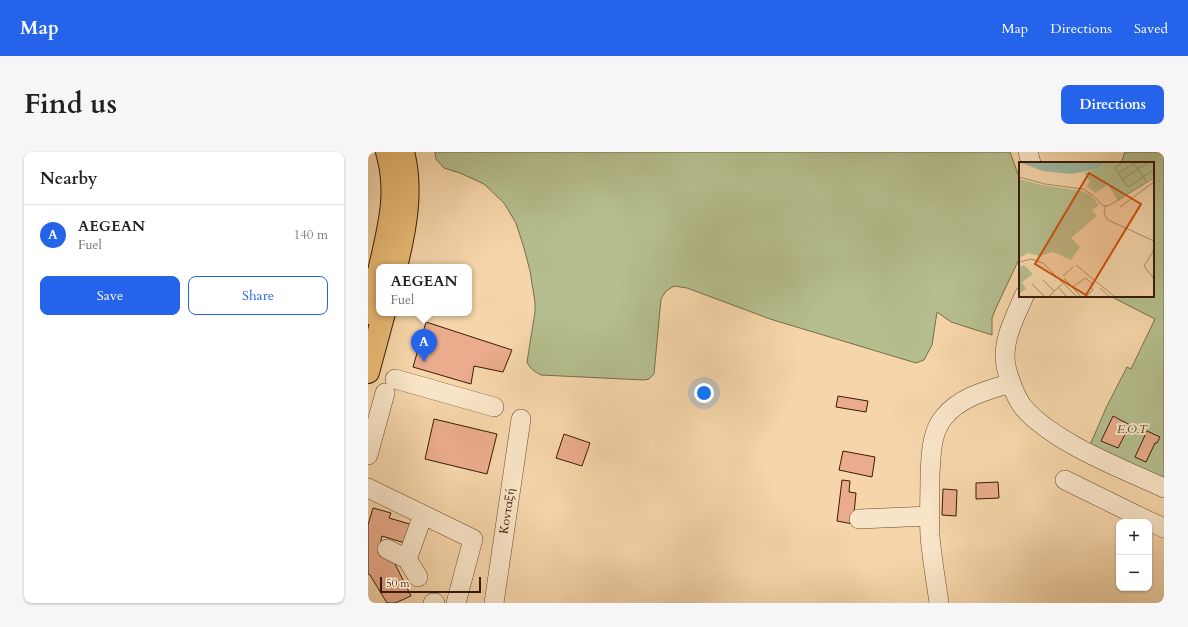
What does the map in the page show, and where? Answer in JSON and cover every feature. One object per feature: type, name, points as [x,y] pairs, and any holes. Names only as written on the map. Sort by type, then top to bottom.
[{"type":"main road","points":[[381,264],[390,227],[393,206],[392,175],[387,152]]},
{"type":"main road","points":[[397,264],[406,222],[408,201],[407,177],[403,152]]},
{"type":"main road","points":[[368,313],[376,283]]},
{"type":"main road","points":[[368,372],[383,316]]},
{"type":"street","points":[[1028,152],[1031,162]]},
{"type":"street","points":[[1024,297],[1011,328],[1006,347],[1005,365],[1011,383],[1023,407],[1047,429],[1094,455],[1164,488]]},
{"type":"street","points":[[939,603],[930,537],[931,453],[936,431],[941,420],[952,408],[963,401],[1011,383]]},
{"type":"street","points":[[368,455],[390,386],[494,407]]},
{"type":"street","name":"Κονταξή","points":[[494,603],[521,419]]},
{"type":"street","points":[[1065,480],[1164,528]]},
{"type":"street","points":[[368,488],[473,539],[456,603]]},
{"type":"street","points":[[407,558],[423,515]]},
{"type":"street","points":[[858,519],[930,516]]},
{"type":"street","points":[[387,549],[407,558],[418,577]]},
{"type":"green space","points":[[435,152],[1010,152],[1019,177],[1019,259],[992,318],[992,335],[951,322],[937,312],[932,345],[924,360],[916,363],[770,319],[687,288],[674,286],[666,291],[661,299],[654,374],[649,379],[541,375],[532,370],[527,362],[535,312],[535,302],[530,271],[516,223],[504,203],[484,184],[460,173],[444,168],[436,159]]},
{"type":"green space","name":"E.O.T","points":[[1125,152],[1164,152],[1164,478],[1090,445],[1106,408],[1127,367],[1131,369],[1155,319],[1112,297],[1154,297],[1154,162],[1121,162]]},
{"type":"building","points":[[426,322],[512,350],[503,372],[474,366],[471,384],[413,367]]},
{"type":"building","points":[[838,396],[868,401],[866,412],[836,407]]},
{"type":"building","points":[[1113,416],[1130,425],[1118,448],[1101,441]]},
{"type":"building","points":[[434,419],[497,434],[487,474],[425,459]]},
{"type":"building","points":[[1147,431],[1160,437],[1157,443],[1155,443],[1146,462],[1135,457]]},
{"type":"building","points":[[564,434],[590,443],[582,466],[556,458]]},
{"type":"building","points":[[843,451],[875,457],[872,477],[839,470]]},
{"type":"building","points":[[842,480],[850,481],[849,492],[856,493],[853,524],[837,521]]},
{"type":"building","points":[[998,482],[999,498],[976,499],[976,483]]},
{"type":"building","points":[[943,489],[957,490],[956,516],[942,515]]},
{"type":"building","points":[[373,508],[391,513],[389,518],[413,525],[408,544],[382,536],[378,553],[394,562],[411,596],[395,603],[387,603],[368,574],[368,525]]},
{"type":"place","name":"AEGEAN","points":[[424,362]]}]
